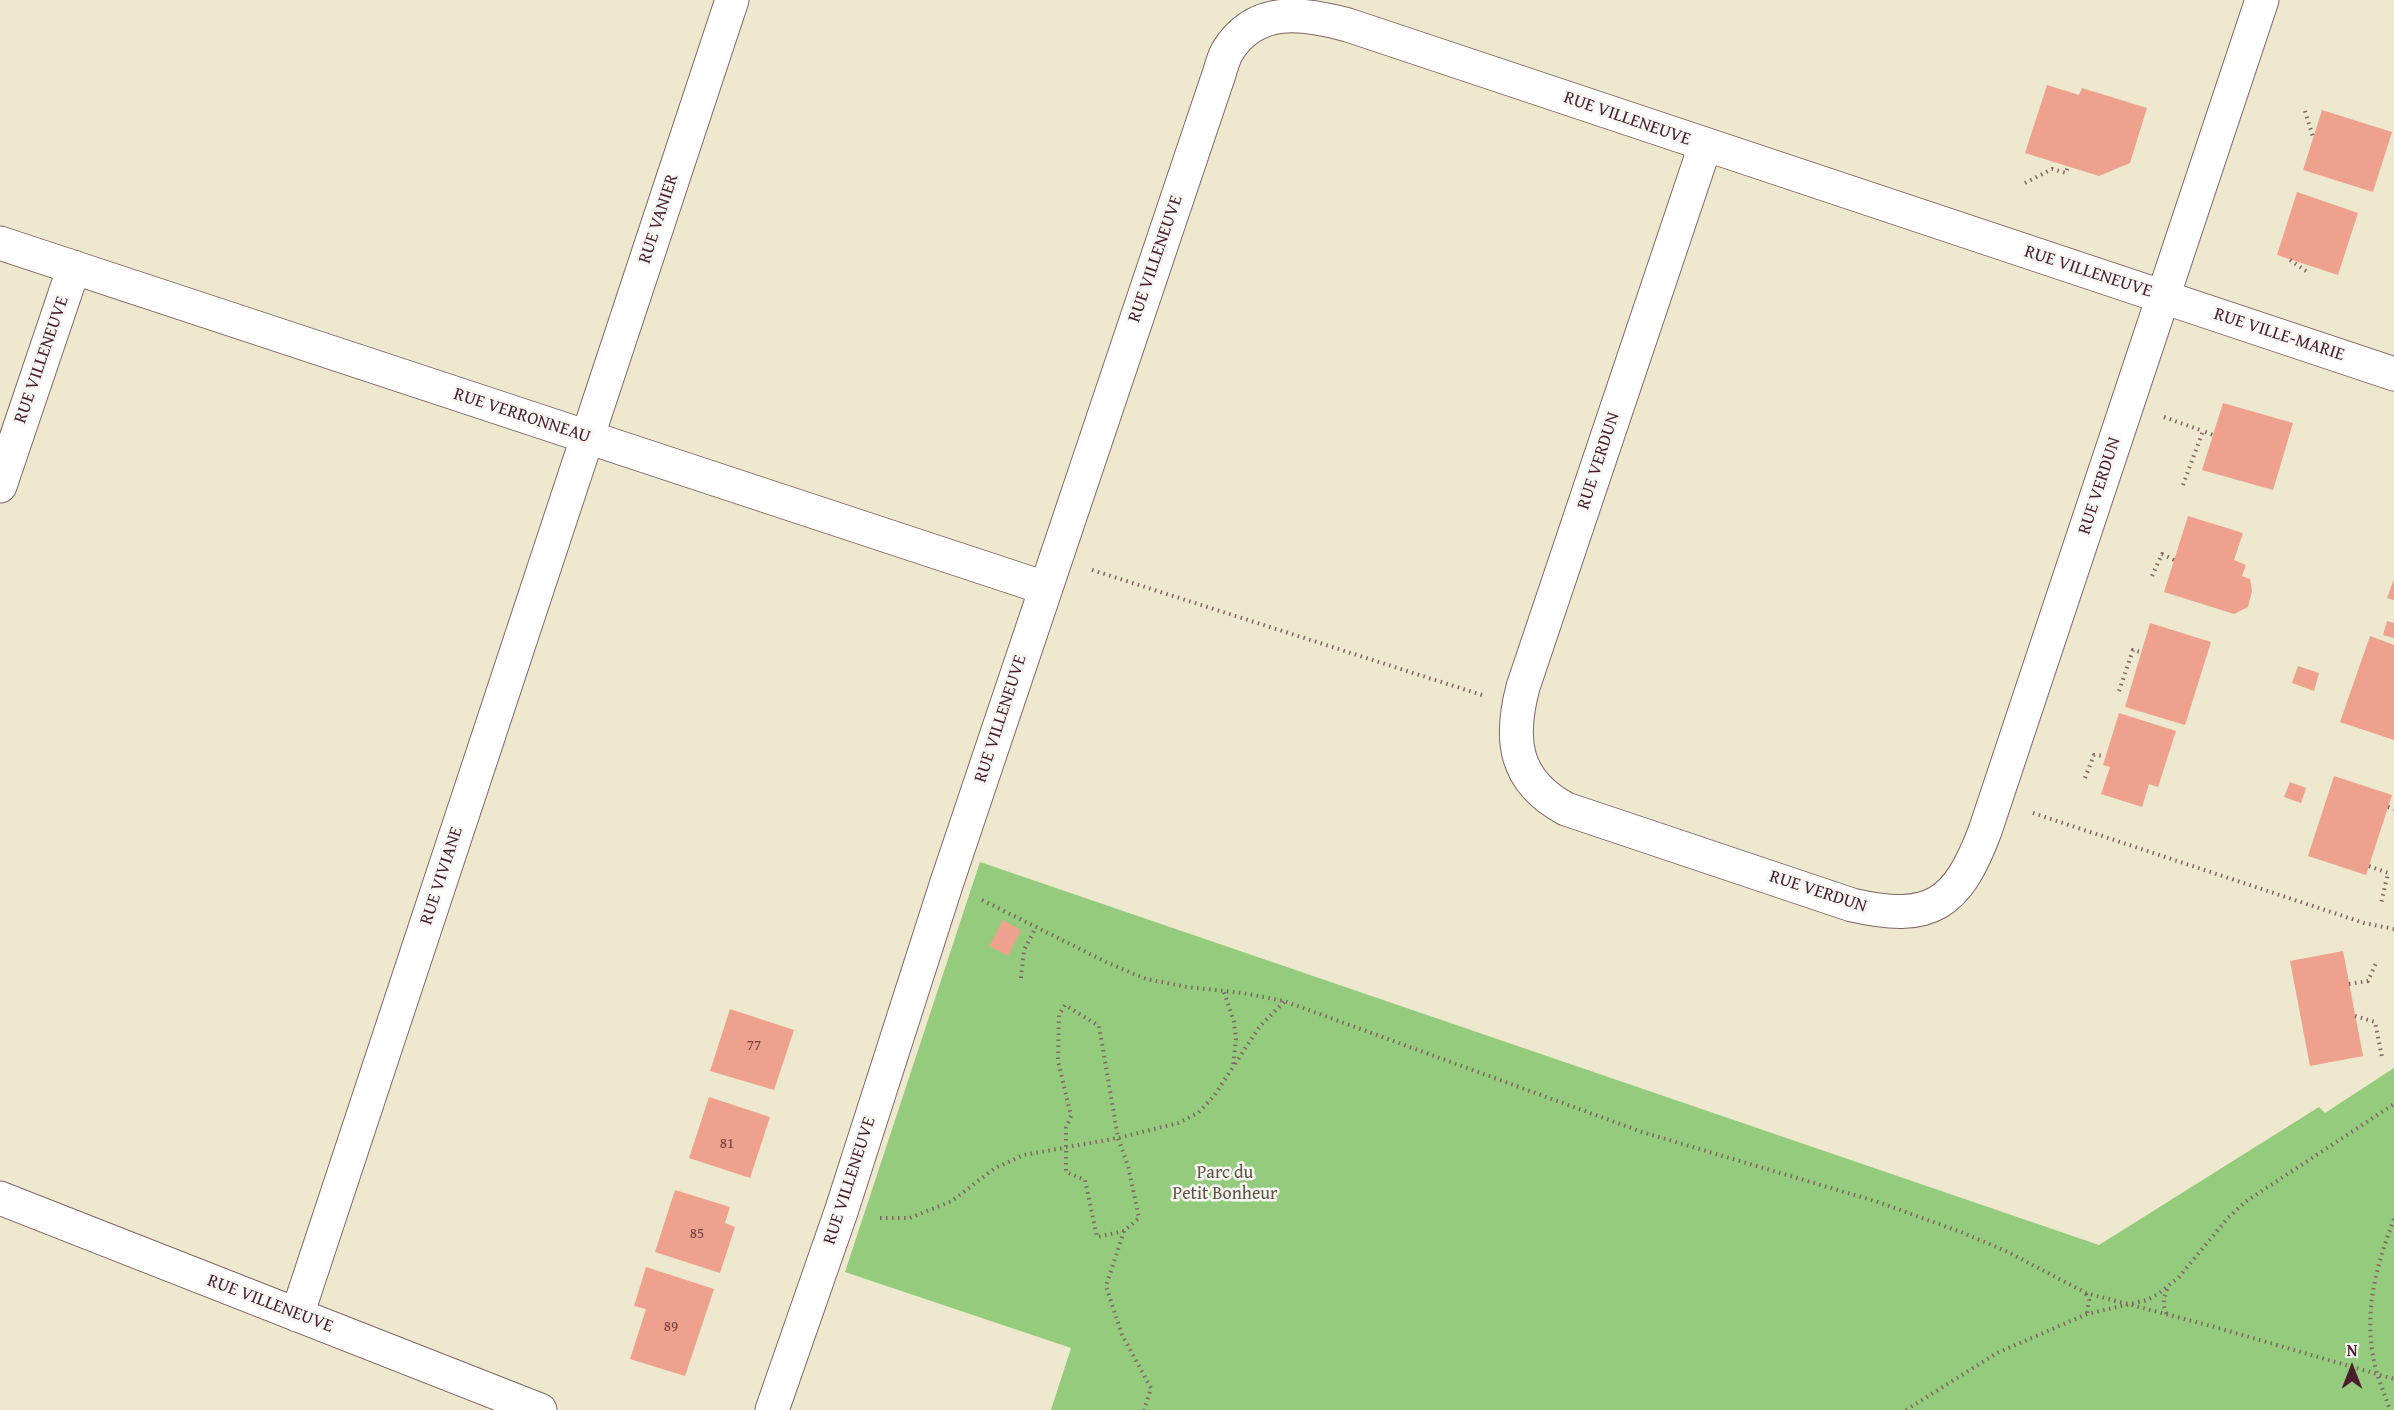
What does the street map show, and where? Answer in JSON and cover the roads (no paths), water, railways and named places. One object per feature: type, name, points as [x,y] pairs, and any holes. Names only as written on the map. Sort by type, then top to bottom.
[{"type":"street","name":"RUE VANIER","points":[[587,437],[732,0]]},
{"type":"street","name":"RUE VERDUN","points":[[1705,146],[1523,687],[1517,717],[1516,736],[1519,760],[1537,790],[1566,809],[1852,905],[1880,911],[1923,910],[1942,902],[1958,888],[1971,867],[1985,831],[2262,0]]},
{"type":"street","name":"RUE VILLENEUVE","points":[[772,1410],[841,1212],[947,882],[1227,52],[1242,35],[1261,21],[1287,14],[1318,17],[2164,297]]},
{"type":"street","name":"RUE VERRONNEAU","points":[[0,243],[1045,588]]},
{"type":"street","name":"RUE VILLENEUVE","points":[[0,486],[74,267]]},
{"type":"street","name":"RUE VILLE-MARIE","points":[[2164,297],[2394,374]]},
{"type":"street","name":"RUE VIVIANE","points":[[297,1315],[587,437]]},
{"type":"street","name":"RUE VILLENEUVE","points":[[0,1198],[540,1410]]},
{"type":"park label","name":"Parc du Petit Bonheur","points":[[1225,1183]]}]
